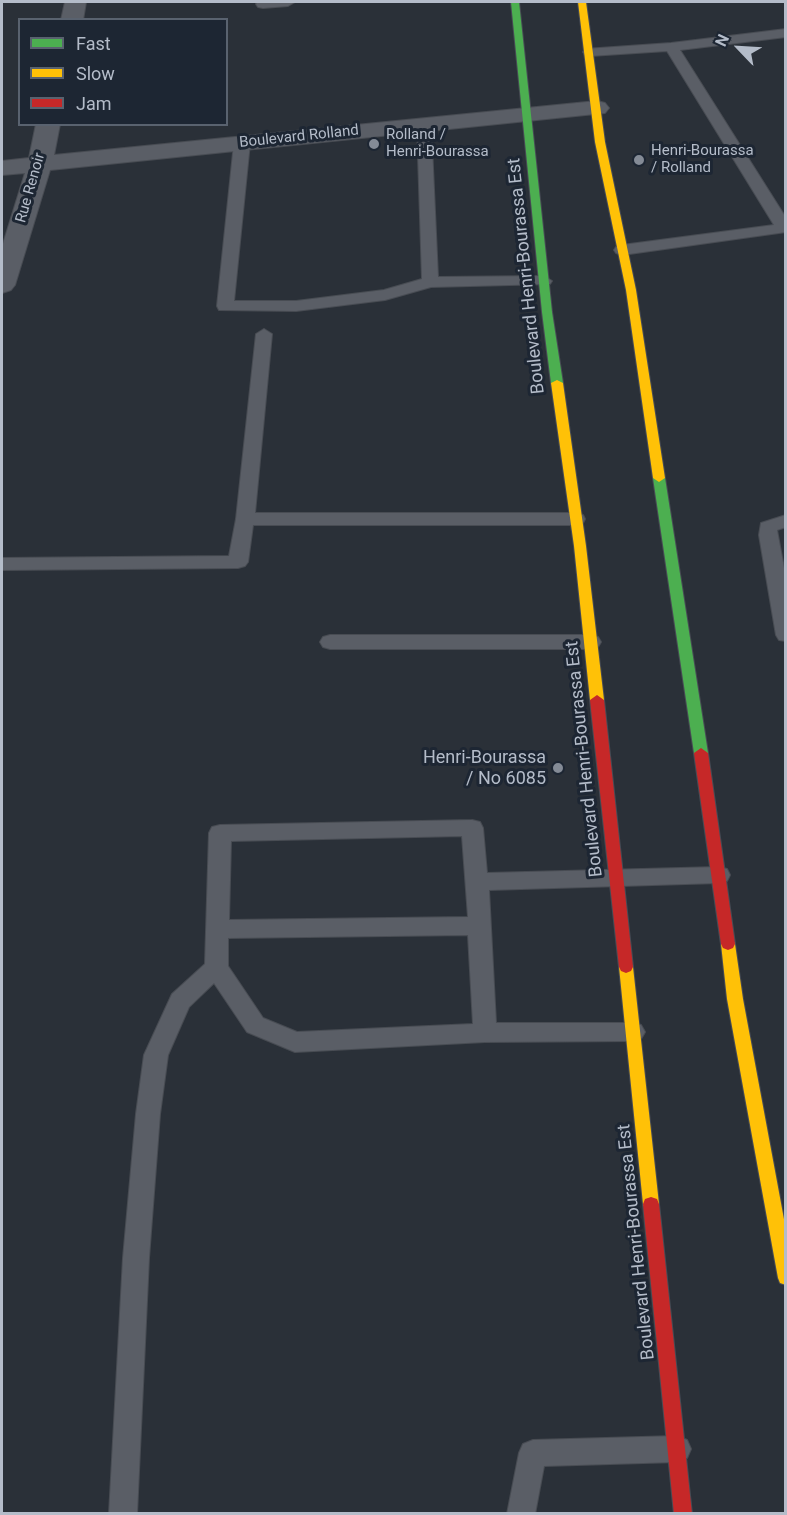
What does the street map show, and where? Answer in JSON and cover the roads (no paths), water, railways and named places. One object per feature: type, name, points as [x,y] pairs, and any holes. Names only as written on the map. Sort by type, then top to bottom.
[{"type":"main road","name":"Boulevard Henri-Bourassa Est","points":[[515,2],[544,281],[591,642],[683,1514]]},
{"type":"main road","points":[[582,2],[600,142],[631,290],[719,875],[735,999],[786,1278]]},
{"type":"street","points":[[72,18],[76,2]]},
{"type":"street","name":"Boulevard Rolland","points":[[2,168],[597,108]]},
{"type":"street","name":"Rue Renoir","points":[[2,285],[40,164],[48,126]]},
{"type":"lane","points":[[263,4],[288,2]]},
{"type":"lane","points":[[590,52],[671,47],[786,33]]},
{"type":"lane","points":[[622,250],[784,228],[671,47]]},
{"type":"lane","points":[[424,124],[430,282]]},
{"type":"lane","points":[[242,143],[225,306],[296,306],[385,295],[430,282],[544,281]]},
{"type":"lane","points":[[2,564],[237,562],[245,519],[264,334]]},
{"type":"lane","points":[[245,519],[576,519]]},
{"type":"lane","points":[[786,521],[768,527],[777,546],[786,635]]},
{"type":"lane","points":[[330,642],[591,642]]},
{"type":"lane","points":[[486,1033],[472,828],[220,833],[216,967],[231,993],[255,1025],[295,1042],[486,1033],[633,1032]]},
{"type":"lane","points":[[477,882],[719,875]]},
{"type":"lane","points":[[217,929],[479,926]]},
{"type":"lane","points":[[123,1514],[136,1258],[148,1114],[156,1055],[180,1001],[216,967]]},
{"type":"lane","points":[[521,1514],[533,1453],[677,1449]]},
{"type":"place","name":"Rolland / Henri-Bourassa","points":[[374,144]]},
{"type":"place","name":"Henri-Bourassa / Rolland","points":[[639,160]]},
{"type":"place","name":"Henri-Bourassa / No 6085","points":[[558,768]]}]
